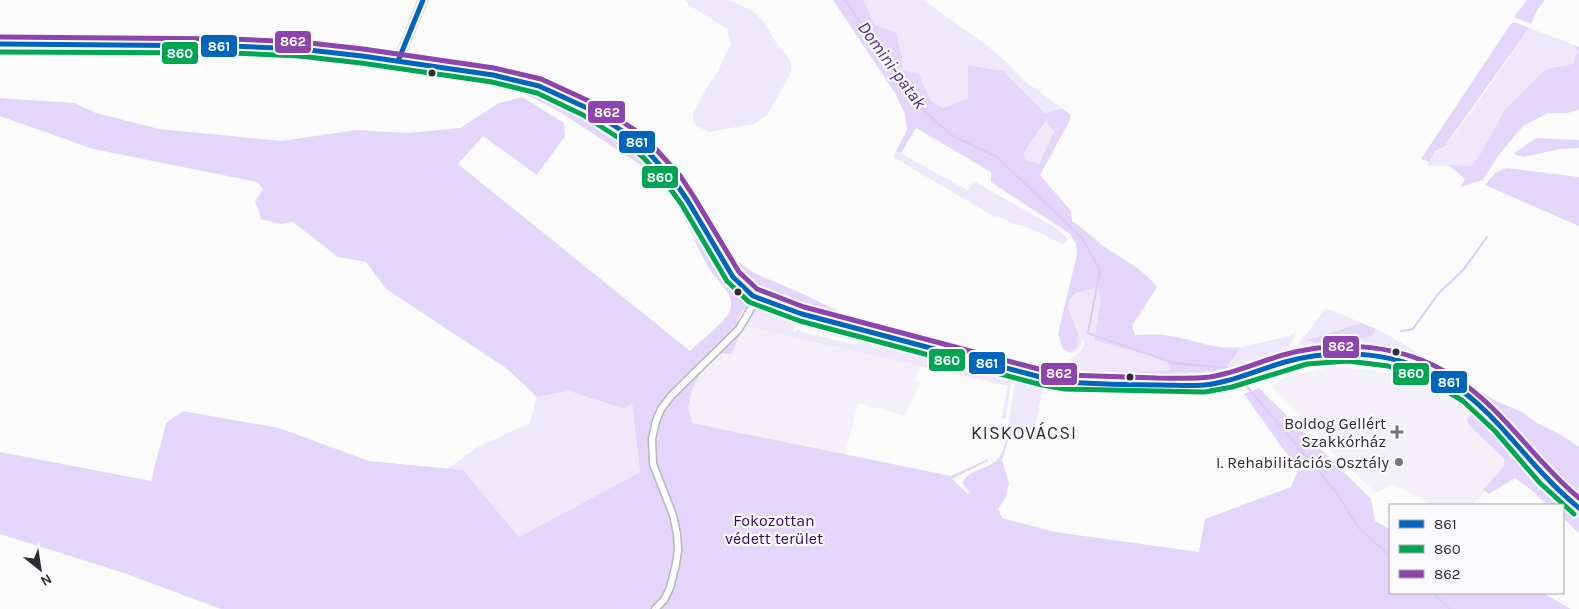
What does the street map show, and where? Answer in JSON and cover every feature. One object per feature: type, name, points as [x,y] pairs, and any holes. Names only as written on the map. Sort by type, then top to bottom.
[{"type":"main road","points":[[398,61],[422,0]]},
{"type":"main road","points":[[0,44],[276,48],[354,55],[514,79],[563,96],[588,108],[630,136],[666,172],[688,201],[733,277],[744,289],[757,298],[802,314],[1065,382],[1198,386],[1231,380],[1284,362],[1325,353],[1365,354],[1409,363],[1450,382],[1475,400],[1500,424],[1559,491],[1579,508]]},
{"type":"street","points":[[655,609],[664,600],[670,588],[678,550],[673,516],[653,464],[652,443],[656,421],[661,409],[671,396],[739,329],[757,298]]},
{"type":"shaded area","points":[[685,0],[729,0],[755,13],[764,22],[775,41],[791,61],[791,73],[773,105],[767,115],[754,124],[709,132],[697,126],[693,121],[693,114],[707,87],[718,72],[731,44],[727,29],[689,5]]},
{"type":"shaded area","points":[[863,0],[923,0],[985,44],[1026,82],[1062,108],[1045,113],[1003,71],[968,65],[968,98],[943,108],[931,101],[919,74],[902,69],[902,57],[875,25]]},
{"type":"shaded area","points":[[1529,28],[1574,45],[1577,52],[1573,63],[1544,71],[1504,111],[1479,156],[1470,166],[1427,166],[1433,156],[1446,144],[1459,127]]},
{"type":"shaded area","points":[[1048,120],[1054,130],[1039,165],[1025,159],[1024,152]]},
{"type":"shaded area","points":[[896,151],[968,190],[974,181],[1058,229],[1068,239],[1062,244],[1024,226],[1013,224],[997,216],[995,217],[893,157]]},
{"type":"shaded area","points":[[652,166],[683,204],[701,239],[694,240],[676,202],[650,170]]},
{"type":"shaded area","points":[[1095,288],[1101,297],[1094,340],[1167,361],[1171,368],[1167,371],[1087,373],[1089,377],[1067,377],[1070,360],[1080,352],[1085,341],[1082,339],[1079,349],[1076,352],[1070,353],[1073,351],[1078,333],[1067,309],[1069,300],[1076,293]]},
{"type":"shaded area","points":[[754,303],[794,317],[796,320],[793,332],[799,329],[802,332],[857,345],[858,342],[809,329],[801,324],[804,319],[1011,375],[1006,418],[1001,420],[1008,386],[745,326],[742,329]]},
{"type":"shaded area","points":[[1326,308],[1362,323],[1307,339],[1373,335],[1376,329],[1424,357],[1417,363],[1401,356],[1402,354],[1399,351],[1386,346],[1385,349],[1334,346],[1290,355]]},
{"type":"shaded area","points":[[745,326],[921,366],[914,380],[920,383],[905,416],[858,403],[845,454],[692,423],[688,407],[692,390],[702,369],[721,353]]},
{"type":"shaded area","points":[[1296,332],[1281,358],[1224,378],[1200,381],[1172,381],[1141,376],[1215,371],[1226,368],[1241,347],[1290,336]]},
{"type":"shaded area","points":[[948,343],[996,356],[1061,368],[1059,375],[1052,377],[947,348]]},
{"type":"shaded area","name":"Boldog Gellért Szakkórház","points":[[1334,366],[1411,376],[1454,390],[1471,404],[1464,419],[1507,463],[1474,504],[1431,504],[1392,484],[1376,493],[1328,448],[1329,444],[1271,386],[1287,377]]},
{"type":"shaded area","points":[[1017,377],[1043,381],[1036,425],[1032,425],[1030,437],[1007,434],[1014,388]]},
{"type":"shaded area","points":[[569,391],[625,409],[632,402],[640,472],[519,537],[463,470],[447,469],[476,448],[530,423],[537,397]]},
{"type":"shaded area","points":[[1474,409],[1478,409],[1523,461],[1516,458],[1485,428],[1488,423],[1478,414],[1467,420],[1469,425],[1465,418]]},
{"type":"green space","points":[[833,0],[863,0],[875,25],[896,33],[902,57],[902,69],[919,74],[931,101],[943,108],[968,98],[968,65],[1003,71],[1045,113],[1062,108],[1070,114],[1070,120],[1040,175],[1071,211],[1072,221],[1102,245],[1145,274],[1157,287],[1132,326],[1135,335],[1173,336],[1221,347],[1241,347],[1226,368],[1215,371],[1141,376],[1089,377],[1087,372],[1167,371],[1171,368],[1167,361],[1094,340],[1101,297],[1095,288],[1076,293],[1069,300],[1068,309],[1078,333],[1077,347],[1070,353],[1063,349],[1058,334],[1077,254],[1076,244],[1070,234],[991,182],[991,172],[916,128],[901,153],[896,151],[907,130],[905,114],[895,93]],"holes":[[[1047,120],[1049,126],[1054,131],[1039,164],[1025,159],[1024,152]]]},
{"type":"green space","points":[[1527,0],[1545,0],[1538,9],[1531,24],[1514,17]]},
{"type":"green space","points":[[1514,22],[1529,28],[1444,147],[1436,151],[1429,162],[1421,159],[1510,25]]},
{"type":"green space","points":[[1574,45],[1579,47],[1579,110],[1567,113],[1548,113],[1523,126],[1498,156],[1483,180],[1460,187],[1465,179],[1449,165],[1471,166],[1479,156],[1504,111],[1544,71],[1573,63],[1577,52]]},
{"type":"green space","points":[[514,85],[550,96],[592,117],[641,155],[652,166],[650,170],[565,115],[509,88]]},
{"type":"green space","name":"Fokozottan védett terület","points":[[522,97],[564,123],[565,136],[537,175],[483,136],[458,164],[690,351],[723,320],[730,310],[731,304],[731,299],[714,275],[694,240],[701,239],[732,288],[748,298],[749,302],[737,320],[742,329],[732,354],[721,353],[702,369],[692,390],[688,407],[692,423],[951,476],[988,459],[988,461],[952,479],[968,494],[969,492],[962,483],[970,474],[997,460],[1002,453],[1006,440],[1008,440],[1002,460],[1009,483],[1006,497],[998,509],[1002,518],[1055,532],[1199,552],[1205,519],[1291,487],[1298,470],[1244,394],[1259,388],[1371,499],[1375,521],[1389,528],[1389,594],[1545,594],[1571,609],[221,609],[124,573],[0,534],[0,452],[151,481],[166,423],[183,411],[279,428],[369,461],[463,470],[519,537],[640,472],[632,403],[625,409],[569,391],[537,397],[506,368],[386,289],[366,262],[338,257],[293,222],[280,224],[261,219],[255,202],[263,189],[257,182],[93,149],[0,116],[0,98],[74,103],[96,113],[159,129],[282,141],[356,130],[408,133],[460,128],[499,103]]},
{"type":"green space","points":[[1536,138],[1579,140],[1579,148],[1561,149],[1523,157],[1513,154]]},
{"type":"green space","points":[[1506,168],[1579,177],[1579,226],[1485,185],[1495,173]]},
{"type":"green space","points":[[719,235],[732,257],[754,273],[842,313],[948,343],[947,348],[774,301],[753,290],[739,279],[714,241]]},
{"type":"green space","points":[[1362,323],[1376,329],[1373,335],[1364,338],[1318,344],[1303,338],[1309,339]]},
{"type":"green space","points":[[1425,360],[1429,360],[1494,400],[1522,412],[1537,423],[1563,436],[1579,447],[1579,505],[1537,463],[1489,407],[1465,387],[1423,363]]},
{"type":"green space","points":[[1478,414],[1488,423],[1485,428],[1516,458],[1523,461],[1557,499],[1564,504],[1547,504],[1515,478],[1489,494],[1483,490],[1504,466],[1504,459],[1469,425],[1467,420],[1472,415]]},
{"type":"green space","points":[[1564,504],[1579,515],[1579,533],[1564,519]]},
{"type":"waterway","name":"Domini-patak","points":[[845,0],[921,108],[951,135],[997,157],[1082,238],[1100,270],[1088,333],[1173,363],[1228,368],[1236,374]]},
{"type":"waterway","points":[[1401,331],[1413,329],[1438,294],[1464,269],[1487,237]]},
{"type":"waterway","points":[[1243,382],[1333,488],[1359,528],[1389,555]]},
{"type":"waterway","points":[[1434,594],[1450,609]]},
{"type":"transit line","name":"861","points":[[398,61],[423,0]]},
{"type":"transit line","name":"862","points":[[0,37],[231,39],[301,42],[494,68],[541,79],[591,102],[635,130],[654,147],[681,177],[739,272],[757,289],[804,307],[1066,375],[1203,378],[1228,373],[1304,350],[1349,346],[1393,351],[1435,366],[1472,390],[1504,420],[1548,468],[1579,498]]},
{"type":"transit line","name":"861","points":[[0,44],[231,46],[300,49],[493,75],[539,86],[587,108],[630,136],[649,153],[675,182],[688,201],[733,277],[753,296],[802,314],[1065,382],[1124,385],[1212,384],[1285,362],[1327,355],[1369,355],[1410,364],[1449,382],[1476,402],[1550,481],[1579,508]]},
{"type":"transit line","name":"860","points":[[0,52],[231,53],[299,56],[492,82],[537,93],[583,115],[625,142],[644,158],[682,205],[727,281],[749,302],[800,321],[1042,385],[1065,389],[1205,392],[1232,387],[1307,364],[1348,361],[1388,366],[1427,379],[1463,401],[1495,431],[1540,483],[1563,504]]},
{"type":"transit line","name":"860","points":[[1564,505],[1574,514]]},
{"type":"place","name":"Boldog Gellért Szakkórház","points":[[1397,432]]},
{"type":"place","name":"I. Rehabilitációs Osztály","points":[[1399,462]]},
{"type":"district","name":"KISKOVÁCSI","points":[[1024,433]]}]
